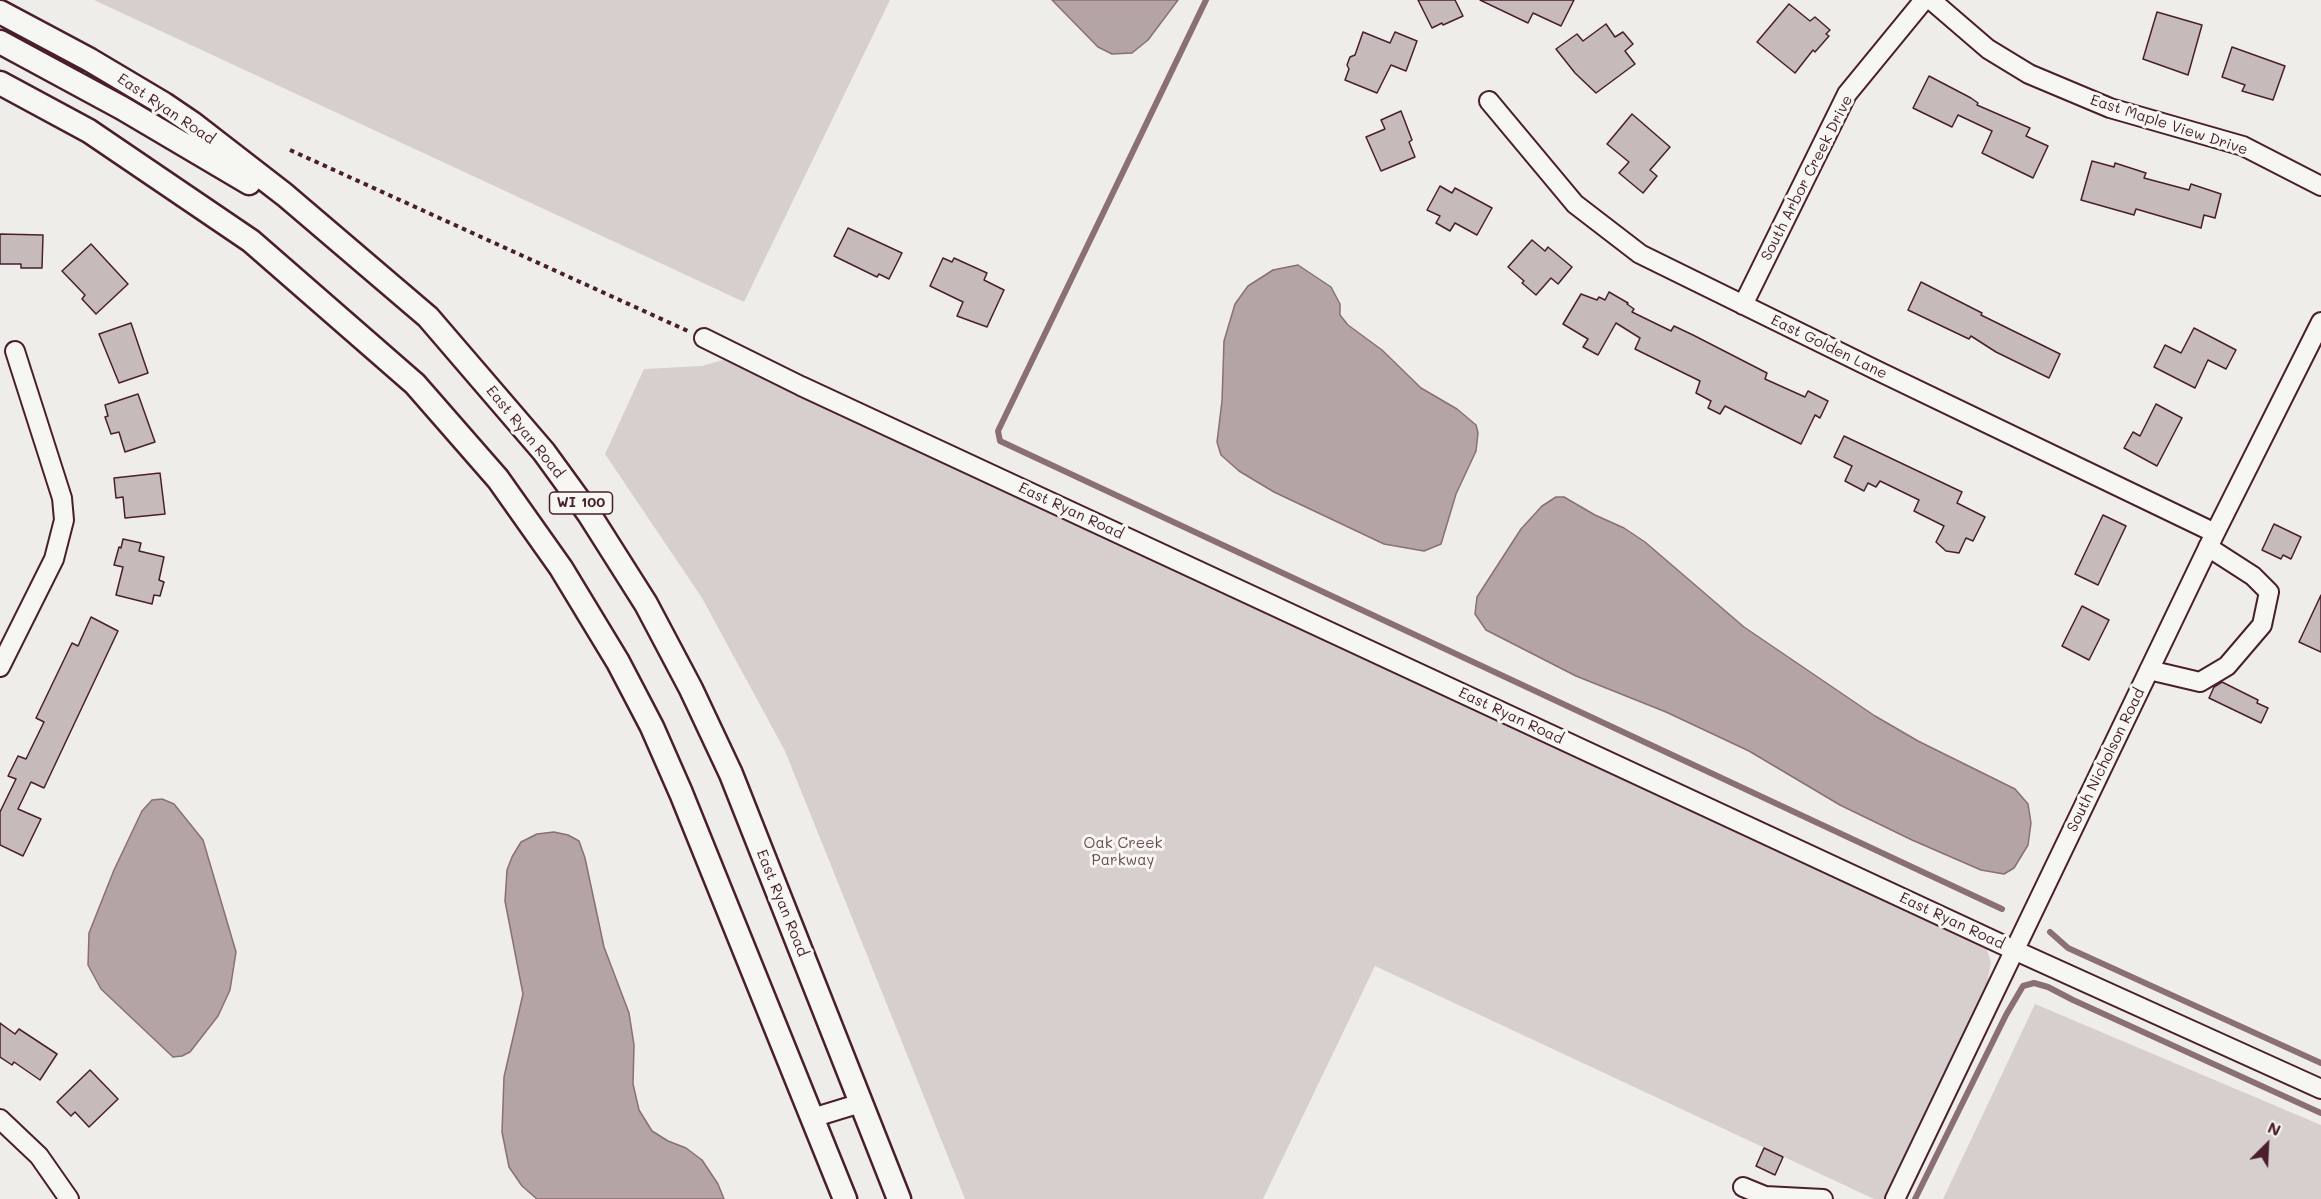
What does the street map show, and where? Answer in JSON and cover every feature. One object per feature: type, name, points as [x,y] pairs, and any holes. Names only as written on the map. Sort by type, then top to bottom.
[{"type":"main road","name":"East Ryan Road","points":[[0,12],[90,60],[183,117],[320,225],[428,317],[544,452],[589,514],[646,604],[692,689],[731,774],[899,1199]]},
{"type":"main road","points":[[0,42],[122,108],[320,225]]},
{"type":"main road","name":"WI 100","points":[[0,83],[89,131],[251,241],[415,384],[498,479],[561,568],[618,662],[652,727],[681,793],[845,1199]]},
{"type":"street","name":"South Arbor Creek Drive","points":[[1743,305],[1847,94],[1924,0]]},
{"type":"street","name":"East Maple View Drive","points":[[1932,0],[1988,49],[2029,74],[2110,108],[2243,146],[2321,186]]},
{"type":"street","name":"East Golden Lane","points":[[1489,100],[1575,204],[1640,254],[2212,540],[2269,592],[2262,624],[2227,666],[2200,682],[2149,670]]},
{"type":"street","name":"South Nicholson Road","points":[[1895,1199],[2212,540],[2321,322]]},
{"type":"street","name":"East Ryan Road","points":[[704,338],[801,387],[2014,950],[2321,1089]]},
{"type":"street","points":[[2,655],[54,560],[64,520],[62,498],[15,351]]},
{"type":"street","points":[[812,1118],[861,1103]]},
{"type":"street","points":[[0,1119],[39,1156],[69,1199]]},
{"type":"street","points":[[1743,1187],[1765,1196],[1823,1199]]},
{"type":"path","points":[[290,150],[704,338]]},
{"type":"green space","points":[[94,0],[890,0],[744,302]]},
{"type":"green space","name":"Oak Creek Parkway","points":[[723,360],[1976,942],[1987,950],[1991,962],[1987,985],[1886,1199],[1874,1199],[1375,966],[1263,1199],[965,1199],[785,751],[702,598],[605,454],[644,369],[702,366]]},
{"type":"green space","points":[[2035,1004],[2321,1125],[2321,1199],[1943,1199]]},
{"type":"shaded area","points":[[1052,0],[1178,0],[1148,40],[1132,53],[1112,54],[1098,47]]},
{"type":"shaded area","points":[[1298,265],[1331,287],[1340,304],[1340,315],[1348,325],[1382,350],[1421,388],[1457,409],[1476,425],[1478,433],[1476,451],[1456,494],[1441,544],[1424,551],[1384,544],[1274,492],[1239,471],[1221,455],[1217,442],[1222,401],[1224,341],[1235,304],[1248,286],[1273,270]]},
{"type":"shaded area","points":[[1556,497],[1564,497],[1624,528],[1645,542],[1744,627],[1875,716],[1918,741],[2015,789],[2028,804],[2031,823],[2028,845],[2014,868],[2004,874],[1981,870],[1912,840],[1840,805],[1749,751],[1666,712],[1576,676],[1486,630],[1475,614],[1477,597],[1521,529],[1542,506]]},
{"type":"shaded area","points":[[162,799],[174,804],[203,840],[236,952],[230,990],[218,1016],[190,1052],[173,1057],[101,989],[88,965],[89,933],[114,870],[142,811],[152,800]]},
{"type":"shaded area","points":[[554,832],[568,835],[579,841],[585,858],[604,947],[629,1013],[634,1045],[633,1084],[639,1110],[652,1131],[686,1148],[702,1160],[718,1184],[724,1199],[537,1199],[522,1186],[509,1167],[502,1132],[504,1077],[523,994],[505,901],[507,870],[521,842],[537,834]]},
{"type":"building","points":[[1418,0],[1455,0],[1463,16],[1432,28]]},
{"type":"building","points":[[1480,0],[1574,0],[1561,26],[1533,13],[1528,23]]},
{"type":"building","points":[[1789,4],[1810,21],[1815,17],[1830,30],[1826,34],[1829,36],[1815,52],[1813,50],[1795,73],[1757,42]]},
{"type":"building","points":[[2157,12],[2202,25],[2188,75],[2143,59]]},
{"type":"building","points":[[1606,24],[1615,37],[1623,32],[1633,44],[1625,51],[1635,64],[1596,93],[1575,73],[1556,49],[1577,34],[1583,41]]},
{"type":"building","points":[[1363,32],[1390,43],[1395,32],[1417,41],[1406,71],[1391,65],[1377,93],[1345,80],[1350,57],[1355,55]]},
{"type":"building","points":[[2232,47],[2285,66],[2273,100],[2242,91],[2245,85],[2222,77]]},
{"type":"building","points":[[1929,76],[1971,98],[1978,103],[1977,105],[2030,128],[2026,136],[2048,146],[2033,178],[1982,153],[1992,131],[1958,115],[1952,127],[1913,108]]},
{"type":"building","points":[[1401,111],[1412,140],[1409,142],[1415,157],[1381,171],[1366,137],[1385,129],[1381,120]]},
{"type":"building","points":[[1632,114],[1670,147],[1650,170],[1657,176],[1643,193],[1619,173],[1629,162],[1607,144]]},
{"type":"building","points":[[2092,161],[2114,167],[2115,163],[2146,173],[2144,178],[2189,190],[2191,184],[2221,194],[2215,218],[2204,215],[2201,228],[2136,209],[2134,215],[2081,200]]},
{"type":"building","points":[[1440,186],[1452,193],[1455,188],[1492,208],[1477,235],[1455,223],[1450,231],[1436,223],[1440,216],[1427,210]]},
{"type":"building","points":[[848,228],[902,253],[889,279],[879,274],[877,277],[834,256]]},
{"type":"building","points":[[0,234],[43,235],[42,268],[21,268],[21,264],[0,264]]},
{"type":"building","points":[[1532,240],[1545,251],[1548,247],[1572,267],[1558,284],[1551,278],[1536,295],[1508,267]]},
{"type":"building","points":[[91,244],[128,284],[96,314],[82,299],[85,295],[62,271]]},
{"type":"building","points":[[943,258],[952,262],[954,258],[987,273],[984,280],[1004,290],[987,327],[957,316],[963,302],[930,286]]},
{"type":"building","points":[[1921,282],[2060,354],[2049,378],[1996,352],[1971,336],[1969,339],[1908,310]]},
{"type":"building","points":[[1609,292],[1628,303],[1634,309],[1632,312],[1671,331],[1674,326],[1693,335],[1767,373],[1765,379],[1805,397],[1808,391],[1828,401],[1820,418],[1815,415],[1801,444],[1725,406],[1720,414],[1708,408],[1711,401],[1696,393],[1700,381],[1635,349],[1640,338],[1616,323],[1598,355],[1583,347],[1588,339],[1563,324],[1581,294],[1597,300],[1599,297],[1605,300]]},
{"type":"building","points":[[131,323],[148,373],[119,383],[99,334]]},
{"type":"building","points":[[2194,328],[2236,350],[2226,369],[2208,360],[2195,388],[2154,367],[2165,345],[2181,353]]},
{"type":"building","points":[[138,394],[155,442],[125,452],[119,432],[111,434],[105,417],[108,416],[105,405]]},
{"type":"building","points":[[2156,404],[2182,418],[2157,466],[2124,448],[2133,432],[2140,436]]},
{"type":"building","points":[[1844,436],[1962,492],[1957,503],[1985,517],[1973,541],[1966,538],[1959,553],[1946,551],[1936,542],[1944,526],[1914,511],[1919,500],[1880,481],[1876,487],[1868,483],[1864,491],[1845,481],[1852,466],[1834,457]]},
{"type":"building","points":[[160,473],[165,514],[125,518],[123,497],[116,498],[114,478]]},
{"type":"building","points":[[2103,515],[2126,526],[2098,585],[2075,574]]},
{"type":"building","points":[[2274,524],[2301,537],[2291,559],[2283,555],[2281,559],[2262,550]]},
{"type":"building","points":[[123,539],[141,543],[139,551],[164,557],[159,580],[164,582],[160,596],[154,595],[152,604],[116,595],[123,567],[114,565]]},
{"type":"building","points":[[2321,595],[2321,652],[2299,642]]},
{"type":"building","points":[[2082,606],[2109,620],[2089,660],[2062,646]]},
{"type":"building","points":[[91,617],[118,631],[44,788],[31,782],[18,809],[41,819],[23,856],[0,845],[0,812],[16,779],[8,776],[18,756],[26,759],[44,722],[36,718],[72,643],[78,646]]},
{"type":"building","points":[[2222,682],[2258,700],[2257,703],[2268,708],[2261,723],[2209,698],[2214,687]]},
{"type":"building","points":[[0,1023],[15,1034],[19,1029],[57,1054],[40,1080],[14,1062],[12,1065],[0,1057]]},
{"type":"building","points":[[90,1070],[118,1099],[89,1127],[75,1112],[71,1116],[57,1102]]},
{"type":"building","points":[[1764,1148],[1783,1157],[1775,1175],[1756,1166]]},
{"type":"waterway","points":[[1206,0],[998,431],[1000,441],[2002,909]]},
{"type":"waterway","points":[[2050,932],[2068,948],[2321,1063]]},
{"type":"waterway","points":[[1915,1199],[2006,1015],[2023,986],[2034,983],[2048,987],[2321,1113]]}]
